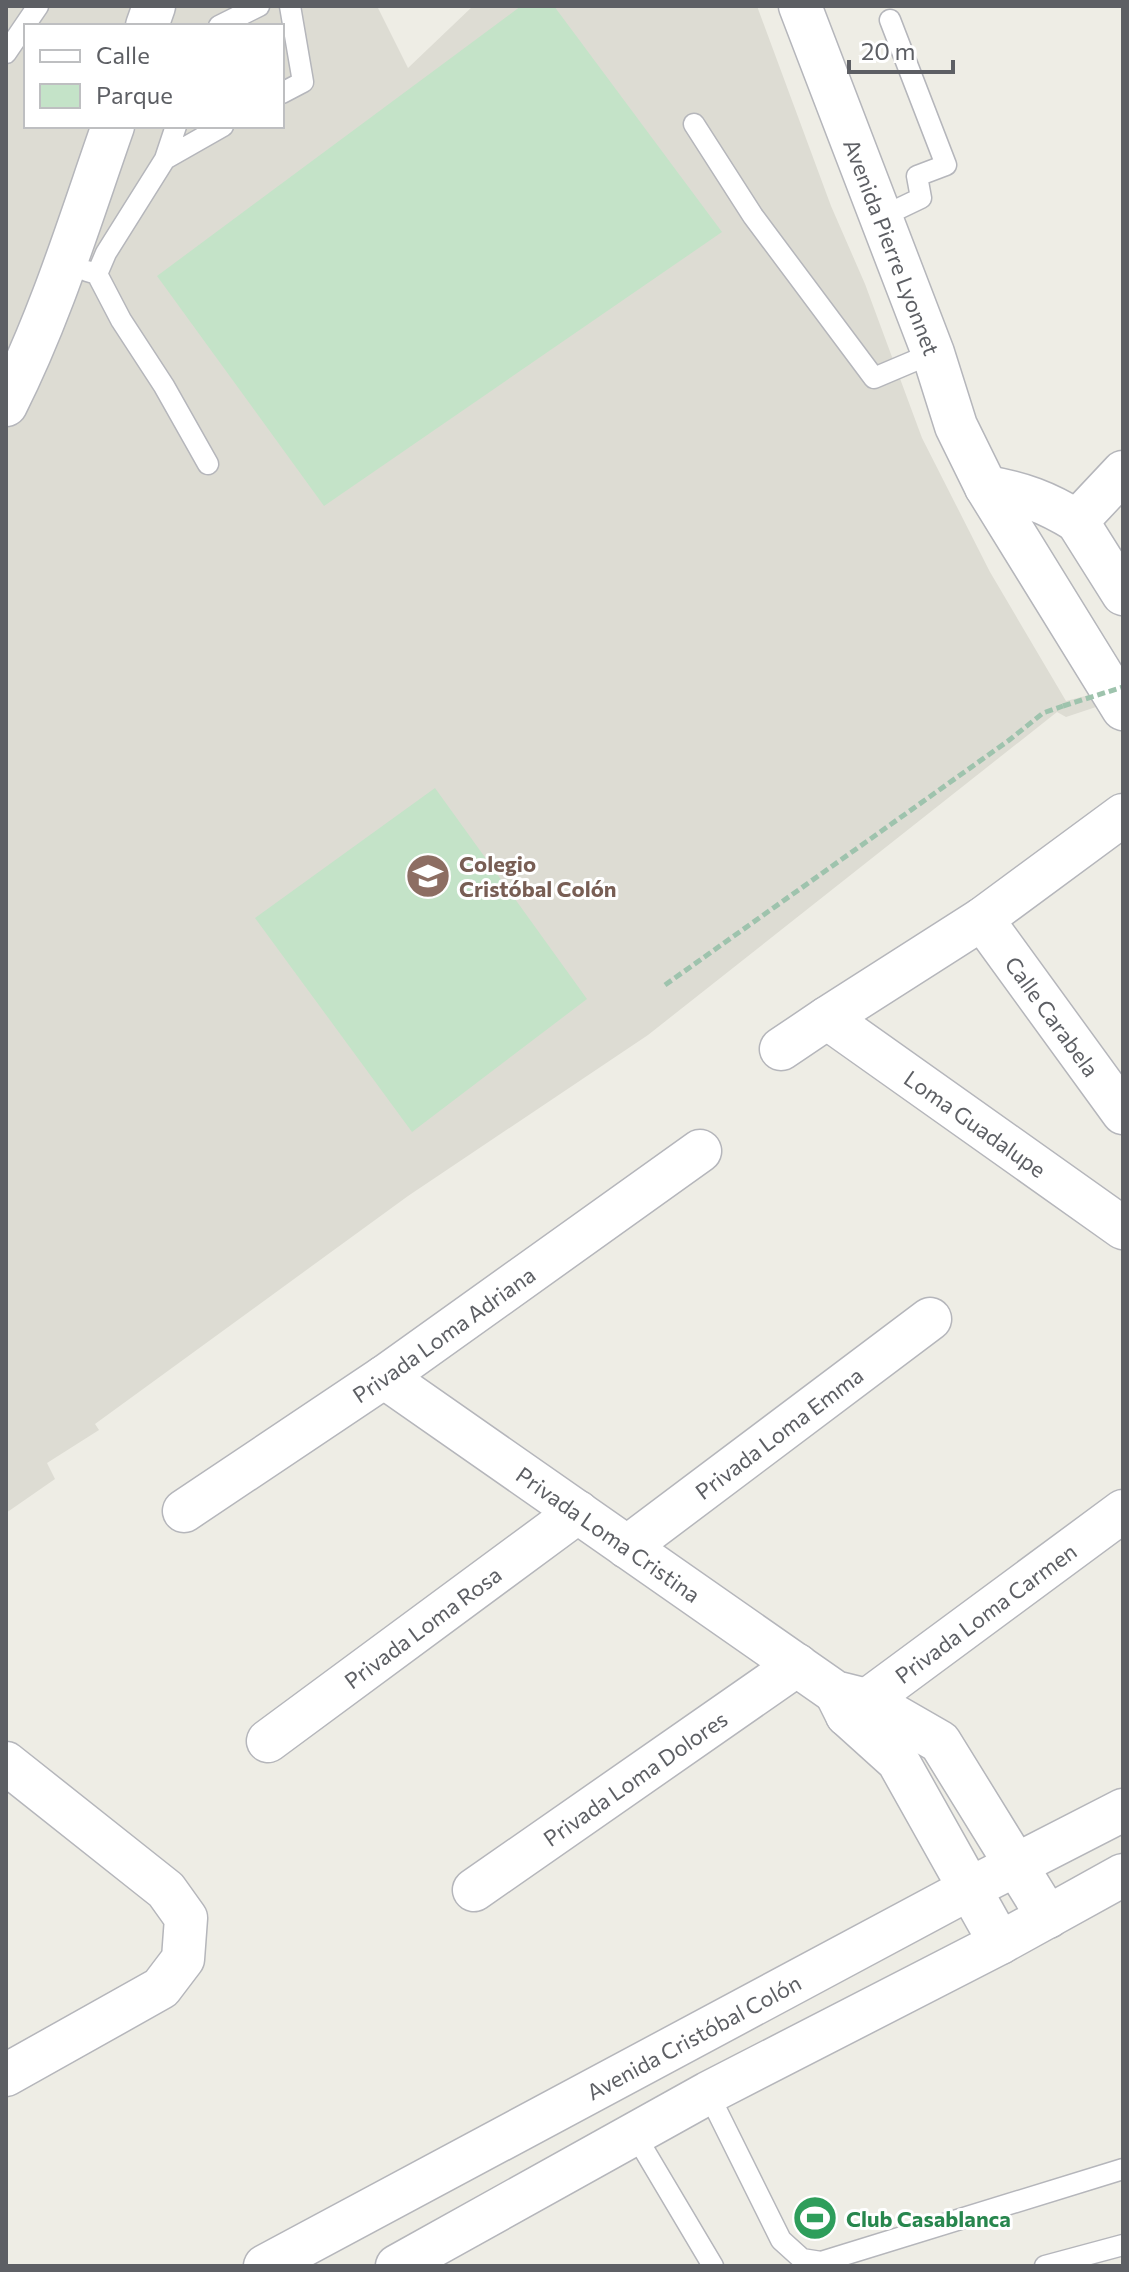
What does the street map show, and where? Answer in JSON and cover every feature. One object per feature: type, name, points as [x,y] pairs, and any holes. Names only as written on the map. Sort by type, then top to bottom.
[{"type":"street","name":"Avenida Pierre Lyonnet","points":[[800,6],[933,353],[956,426],[986,487]]},
{"type":"street","points":[[6,405],[81,269],[113,128]]},
{"type":"street","points":[[1077,521],[1123,472]]},
{"type":"street","points":[[986,487],[1015,492],[1048,504],[1077,521],[1120,584]]},
{"type":"street","points":[[986,487],[1123,709]]},
{"type":"street","points":[[781,1049],[982,919],[1123,815]]},
{"type":"street","name":"Calle Carabela","points":[[982,919],[1123,1113]]},
{"type":"street","name":"Loma Guadalupe","points":[[827,1018],[1123,1228]]},
{"type":"street","name":"Privada Loma Adriana","points":[[184,1511],[384,1377],[700,1151]]},
{"type":"street","name":"Privada Loma Emma","points":[[627,1547],[930,1319]]},
{"type":"street","name":"Privada Loma Cristina","points":[[384,1377],[850,1702],[940,1742],[1048,1917]]},
{"type":"street","name":"Privada Loma Carmen","points":[[850,1702],[1123,1511]]},
{"type":"street","name":"Privada Loma Rosa","points":[[268,1741],[578,1512]]},
{"type":"street","name":"Privada Loma Dolores","points":[[474,1890],[797,1665]]},
{"type":"street","name":"Privada Loma Cristina","points":[[850,1702],[898,1761],[1000,1943]]},
{"type":"street","points":[[6,1763],[166,1890],[186,1918],[183,1959],[161,1988],[6,2075]]},
{"type":"street","name":"Avenida Cristóbal Colón","points":[[265,2266],[969,1889],[1123,1810]]},
{"type":"street","points":[[397,2266],[708,2093],[1000,1943],[1123,1875]]},
{"type":"lane","points":[[27,24],[38,6]]},
{"type":"lane","points":[[223,24],[259,6]]},
{"type":"lane","points":[[284,92],[303,82],[290,6]]},
{"type":"lane","points":[[879,214],[921,198],[917,176],[946,165],[890,20]]},
{"type":"lane","points":[[6,53],[24,29]]},
{"type":"lane","points":[[694,124],[753,216],[874,378],[933,353]]},
{"type":"lane","points":[[175,128],[165,159],[106,253],[81,269],[121,320],[164,386],[208,464]]},
{"type":"lane","points":[[165,159],[219,128]]},
{"type":"lane","points":[[708,2093],[781,2240],[802,2259],[821,2262],[1123,2169]]},
{"type":"lane","points":[[634,2133],[713,2266]]},
{"type":"lane","points":[[1045,2266],[1123,2245]]},
{"type":"path","points":[[665,985],[1043,713],[1123,687]]},
{"type":"shaded area","name":"Colegio Cristóbal Colón","points":[[6,6],[377,6],[408,68],[473,6],[757,6],[922,438],[990,572],[1066,701],[1097,693],[1123,698],[1066,717],[1057,712],[648,1035],[408,1196],[95,1424],[99,1430],[47,1463],[55,1479],[6,1513]]},
{"type":"green space","points":[[521,6],[554,6],[722,232],[324,506],[157,276]]},
{"type":"green space","points":[[435,788],[587,999],[412,1132],[255,918]]},
{"type":"place","name":"Colegio Cristóbal Colón","points":[[428,876]]},
{"type":"place","name":"Club Casablanca","points":[[815,2218]]}]
